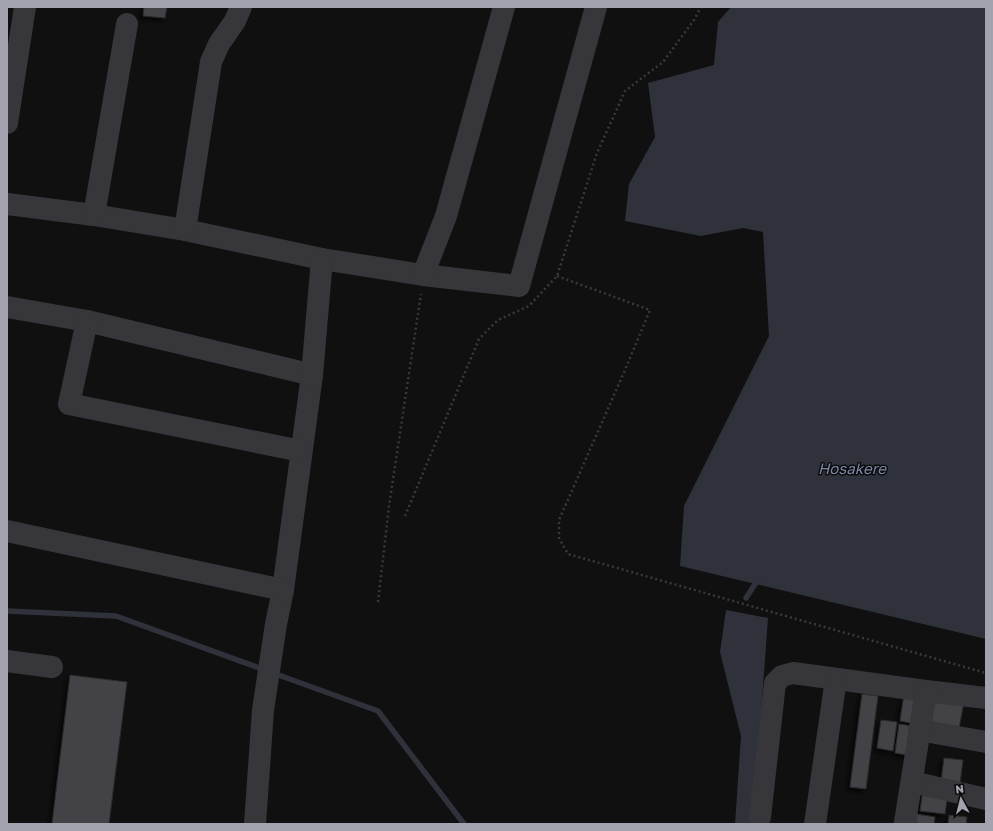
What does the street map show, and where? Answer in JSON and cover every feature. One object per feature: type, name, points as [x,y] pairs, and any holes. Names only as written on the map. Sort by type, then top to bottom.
[{"type":"street","points":[[7,123],[12,63],[25,7]]},
{"type":"street","points":[[185,230],[212,62],[219,44],[235,21],[242,7]]},
{"type":"street","points":[[423,275],[446,216],[504,7]]},
{"type":"street","points":[[7,204],[94,214],[185,230],[322,259],[423,275],[519,286],[596,7]]},
{"type":"street","points":[[94,214],[127,24]]},
{"type":"street","points":[[255,824],[263,710],[276,624],[283,590],[312,376],[322,259]]},
{"type":"street","points":[[7,307],[87,321],[312,376]]},
{"type":"street","points":[[87,321],[69,404],[302,451]]},
{"type":"street","points":[[7,531],[283,590]]},
{"type":"street","points":[[7,661],[52,666]]},
{"type":"street","points":[[760,817],[776,683],[782,676],[793,672],[986,698]]},
{"type":"street","points":[[815,824],[836,679]]},
{"type":"street","points":[[907,824],[905,822],[926,691]]},
{"type":"street","points":[[919,730],[986,742]]},
{"type":"street","points":[[912,782],[986,799]]},
{"type":"path","points":[[405,516],[479,339],[498,320],[530,306],[557,276],[596,153],[625,91],[663,62],[694,20],[701,7]]},
{"type":"path","points":[[378,602],[389,506],[423,275]]},
{"type":"path","points":[[557,276],[650,310],[559,520],[560,538],[568,554],[986,673]]},
{"type":"water","name":"Hosakere","points":[[731,7],[986,7],[986,639],[680,566],[684,506],[769,336],[763,232],[743,228],[701,236],[625,221],[629,184],[655,137],[648,83],[714,65],[718,22]]},
{"type":"water","points":[[726,610],[768,618],[753,824],[735,824],[741,736],[720,652]]},
{"type":"building","points":[[144,7],[167,7],[165,18],[143,16]]},
{"type":"building","points":[[70,675],[127,682],[109,824],[52,824]]},
{"type":"building","points":[[862,694],[878,696],[866,789],[850,787]]},
{"type":"building","points":[[904,694],[920,696],[916,724],[900,721]]},
{"type":"building","points":[[931,696],[964,702],[958,734],[926,729]]},
{"type":"building","points":[[881,720],[897,722],[893,751],[877,748]]},
{"type":"building","points":[[899,724],[918,727],[914,756],[895,753]]},
{"type":"building","points":[[944,758],[963,760],[960,784],[941,782]]},
{"type":"building","points":[[923,790],[948,793],[945,814],[920,811]]},
{"type":"building","points":[[916,814],[935,817],[934,824],[915,824]]},
{"type":"building","points":[[949,815],[967,817],[966,824],[948,824]]},
{"type":"waterway","points":[[746,598],[759,578]]},
{"type":"waterway","points":[[7,611],[116,616],[265,670]]},
{"type":"waterway","points":[[273,673],[378,711],[464,824]]}]
